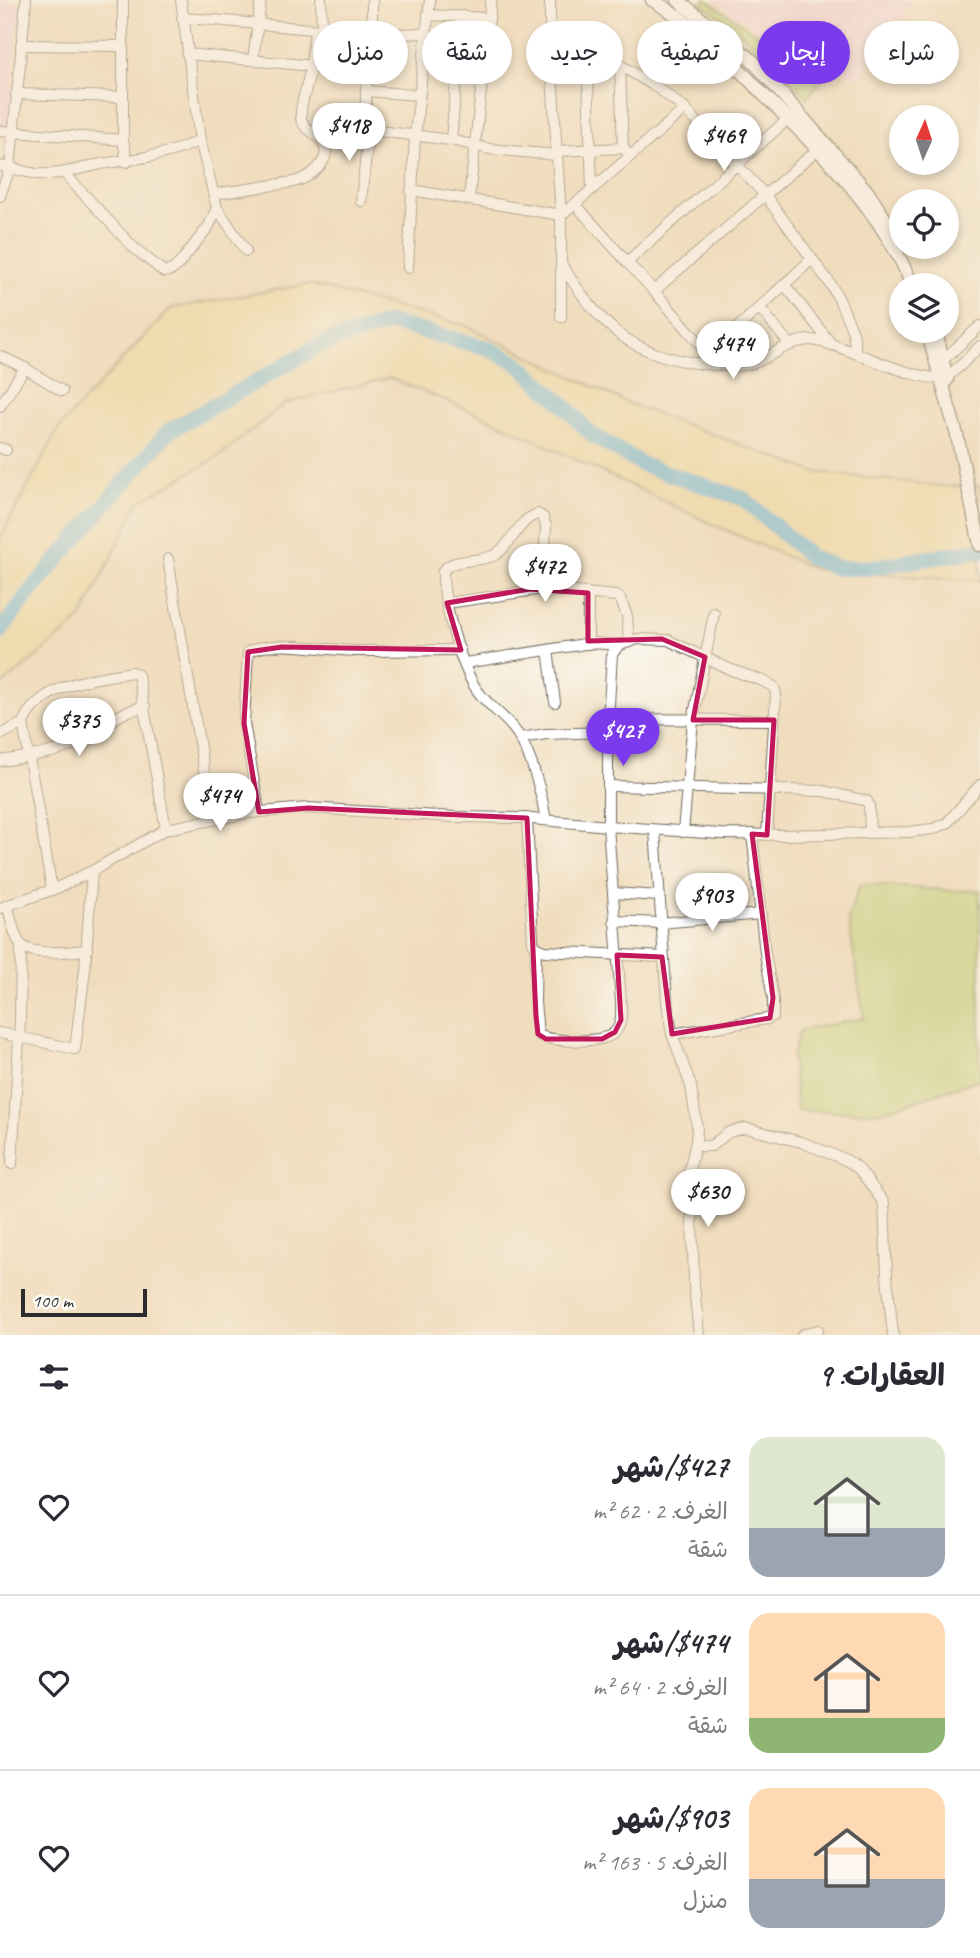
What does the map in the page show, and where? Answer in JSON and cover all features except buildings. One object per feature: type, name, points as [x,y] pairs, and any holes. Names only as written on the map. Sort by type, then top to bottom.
[{"type":"main road","points":[[652,0],[705,36],[788,118],[849,185],[887,236],[907,273]]},
{"type":"main road","points":[[678,0],[753,61],[867,191],[889,225]]},
{"type":"main road","points":[[930,343],[943,377],[980,545]]},
{"type":"main road","points":[[939,343],[943,377]]},
{"type":"street","points":[[0,196],[13,132],[26,0]]},
{"type":"street","points":[[123,0],[121,97],[127,162]]},
{"type":"street","points":[[181,0],[200,140],[217,208],[246,251]]},
{"type":"street","points":[[253,61],[261,0]]},
{"type":"street","points":[[320,21],[321,0]]},
{"type":"street","points":[[372,0],[372,21]]},
{"type":"street","points":[[428,21],[430,0]]},
{"type":"street","points":[[469,199],[491,0]]},
{"type":"street","points":[[550,0],[550,21]]},
{"type":"street","points":[[428,15],[488,18]]},
{"type":"street","points":[[452,140],[462,16]]},
{"type":"street","points":[[182,18],[313,30]]},
{"type":"street","points":[[21,45],[121,46]]},
{"type":"street","points":[[187,54],[311,67]]},
{"type":"street","points":[[215,194],[294,182],[305,179],[320,166],[324,144],[306,128],[301,118],[313,58]]},
{"type":"street","points":[[408,268],[411,190],[422,67]]},
{"type":"street","points":[[623,67],[685,109],[765,195],[838,297],[853,332],[856,353]]},
{"type":"street","points":[[361,201],[369,128],[366,84]]},
{"type":"street","points":[[553,84],[561,215],[561,317]]},
{"type":"street","points":[[588,84],[593,187]]},
{"type":"street","points":[[622,84],[627,151]]},
{"type":"street","points":[[366,91],[418,95]]},
{"type":"street","points":[[16,94],[121,97]]},
{"type":"street","points":[[411,190],[561,215],[593,187],[627,151],[685,109]]},
{"type":"street","points":[[628,262],[788,118]]},
{"type":"street","points":[[369,128],[452,140],[473,146],[558,153],[591,149],[627,151]]},
{"type":"street","points":[[0,131],[123,140]]},
{"type":"street","points":[[5,167],[37,174],[64,173],[179,151],[200,140]]},
{"type":"street","points":[[654,291],[817,150]]},
{"type":"street","points":[[64,173],[133,247],[164,272],[179,264],[212,221],[217,208]]},
{"type":"street","points":[[575,204],[709,354],[714,365]]},
{"type":"street","points":[[709,354],[812,259]]},
{"type":"street","points":[[561,264],[595,313],[615,332],[664,357],[739,366],[809,340],[832,345],[906,372],[943,377],[980,346]]},
{"type":"street","points":[[785,285],[832,345]]},
{"type":"street","points":[[759,307],[790,345]]},
{"type":"street","points":[[943,360],[980,326]]},
{"type":"street","points":[[0,356],[62,391]]},
{"type":"street","points":[[0,406],[25,368]]},
{"type":"street","points":[[543,589],[546,526],[543,517],[538,514],[523,521],[514,537],[496,554],[485,559],[446,566],[443,578],[447,603],[465,663],[477,690],[506,717],[520,738],[536,774],[546,820]]},
{"type":"street","points":[[168,559],[212,819]]},
{"type":"street","points":[[447,603],[543,589],[620,598],[627,616],[624,643],[612,654],[607,732],[608,826],[621,1020],[615,1032],[602,1039],[550,1040],[542,1037],[537,1029],[536,947],[533,942],[527,818]]},
{"type":"street","points":[[588,593],[588,644]]},
{"type":"street","points":[[683,832],[693,720],[714,613]]},
{"type":"street","points":[[465,663],[601,642],[668,640],[774,687],[776,694],[767,835]]},
{"type":"street","points":[[259,812],[244,723],[248,652],[262,647],[353,651],[460,650]]},
{"type":"street","points":[[548,650],[555,702]]},
{"type":"street","points":[[0,735],[23,723],[32,710],[65,686],[132,672],[138,675],[166,829]]},
{"type":"street","points":[[0,761],[29,757],[85,740],[115,717],[145,707]]},
{"type":"street","points":[[608,719],[774,720]]},
{"type":"street","points":[[23,723],[52,890]]},
{"type":"street","points":[[520,738],[546,734],[607,732]]},
{"type":"street","points":[[12,1164],[20,1037],[21,946],[4,906],[52,890],[92,871],[166,829],[259,812],[308,808],[454,817],[527,818],[683,832],[767,835],[922,831],[940,826],[955,815],[980,785]]},
{"type":"street","points":[[609,786],[824,791],[848,798],[864,799],[869,805],[870,833]]},
{"type":"street","points":[[655,830],[660,923],[672,1034],[693,1094],[697,1127],[687,1180],[692,1214],[694,1285],[699,1335]]},
{"type":"street","points":[[672,1034],[772,1016],[773,998],[752,834]]},
{"type":"street","points":[[0,1033],[75,1049],[87,950],[92,871]]},
{"type":"street","points":[[613,893],[660,896]]},
{"type":"street","points":[[614,921],[660,923],[761,914]]},
{"type":"street","points":[[21,946],[44,952],[87,950]]},
{"type":"street","points":[[536,947],[545,951],[663,957]]},
{"type":"street","points":[[695,1146],[711,1146],[729,1132],[746,1128],[801,1142],[846,1160],[858,1168],[884,1203],[893,1335]]},
{"type":"street","points":[[802,1335],[818,1330]]},
{"type":"highlighted area","points":[[530,589],[588,593],[588,641],[662,639],[705,657],[693,720],[774,720],[767,835],[752,834],[773,998],[770,1018],[672,1034],[662,957],[617,955],[621,1020],[615,1032],[602,1039],[546,1039],[538,1034],[536,1016],[527,818],[308,808],[259,812],[244,723],[248,652],[282,647],[461,650],[447,603]]},
{"type":"shaded area","points":[[713,0],[913,0],[899,21],[864,21],[864,73],[859,80],[850,74],[850,21],[757,21],[757,29]]},
{"type":"shaded area","points":[[0,1],[20,2],[8,127],[0,126]]},
{"type":"green space","points":[[704,0],[707,0],[738,21],[727,21],[703,5]]},
{"type":"green space","points":[[743,25],[757,34],[757,48],[743,35]]},
{"type":"green space","points":[[794,84],[819,84],[807,97]]},
{"type":"green space","points":[[860,884],[980,890],[980,1079],[881,1112],[797,1111],[792,1057],[800,1030],[864,1018],[848,918]]},
{"type":"sand","points":[[309,284],[467,326],[632,405],[815,472],[943,486],[980,486],[980,581],[817,570],[710,523],[488,418],[390,378],[286,403],[218,457],[139,502],[81,619],[0,687],[0,538],[60,426],[171,308]]},
{"type":"waterway","points":[[0,632],[28,594],[169,431],[322,344],[390,323],[488,348],[517,363],[560,401],[592,435],[643,465],[744,499],[810,557],[837,568],[867,568],[980,550]]}]
